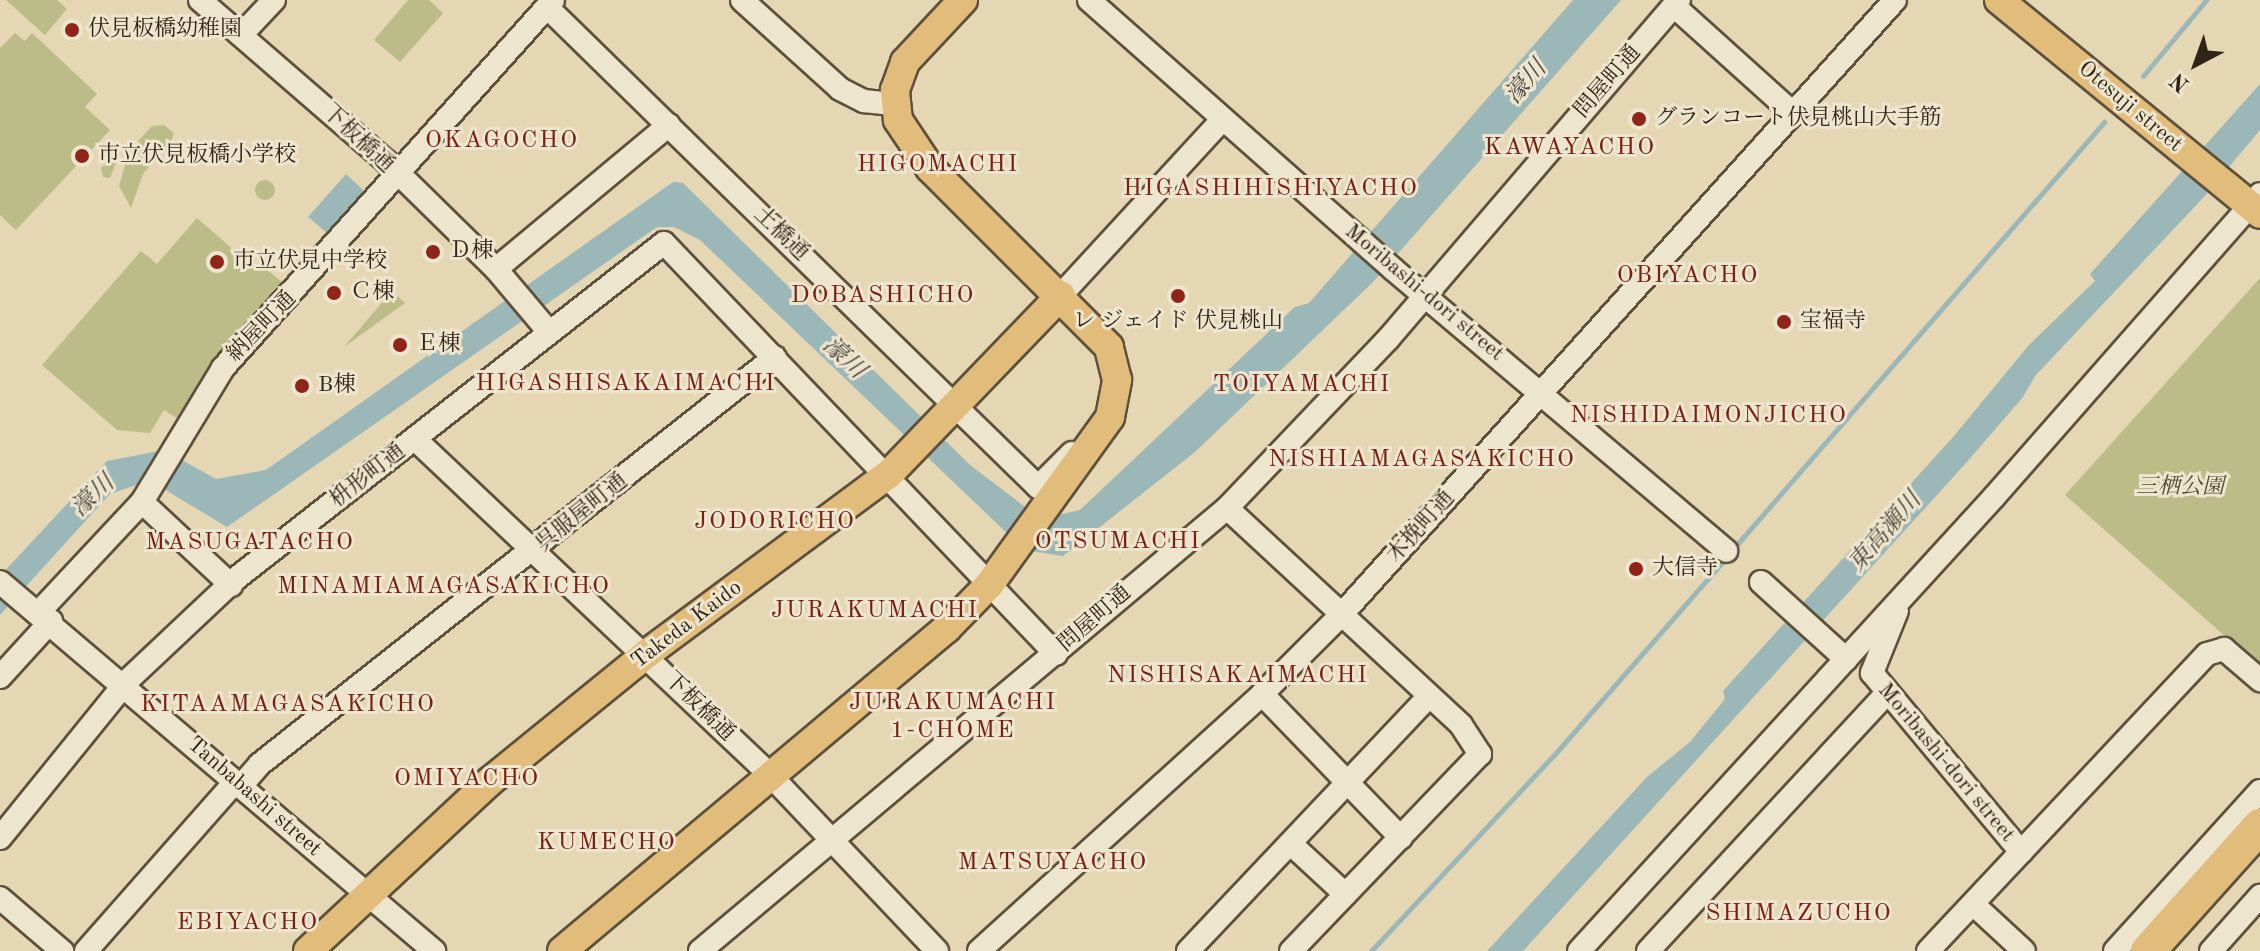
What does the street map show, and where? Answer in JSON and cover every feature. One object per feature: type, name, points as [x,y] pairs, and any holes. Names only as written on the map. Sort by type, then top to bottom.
[{"type":"highway","points":[[2148,951],[2260,826]]},
{"type":"highway","points":[[2175,951],[2260,857]]},
{"type":"main road","points":[[562,951],[939,636],[989,585],[1011,557],[1110,417],[1117,380],[1109,347],[1061,295],[914,152],[895,104],[905,62],[963,0]]},
{"type":"main road","name":"Otesuji street","points":[[1999,0],[2252,204]]},
{"type":"main road","name":"Takeda Kaido","points":[[308,951],[366,892],[457,808],[645,655],[899,464],[1061,295]]},
{"type":"street","name":"下板橋通","points":[[200,0],[395,174],[503,277],[543,326]]},
{"type":"street","points":[[241,35],[274,0]]},
{"type":"street","points":[[742,0],[840,89],[864,101],[895,104]]},
{"type":"street","name":"Moribashi-dori street","points":[[1089,0],[1358,239],[1726,551]]},
{"type":"street","name":"木挽町通","points":[[979,951],[1262,694],[1340,616],[1895,0]]},
{"type":"street","name":"土橋通","points":[[550,3],[669,125],[1038,487],[1070,453],[1085,453]]},
{"type":"street","name":"納屋町通","points":[[145,498],[223,368],[312,275],[395,174],[550,3]]},
{"type":"street","points":[[1676,3],[1794,114]]},
{"type":"street","name":"問屋町通","points":[[700,951],[834,842],[1227,508],[1425,293],[1676,3]]},
{"type":"street","points":[[1061,295],[1223,119]]},
{"type":"street","points":[[503,277],[669,125]]},
{"type":"street","points":[[1579,951],[1843,656],[1898,602],[2252,204]]},
{"type":"street","name":"枡形町通","points":[[0,838],[124,684],[231,585],[415,439],[543,326],[664,243],[775,357]]},
{"type":"street","points":[[775,357],[899,464],[989,585],[1056,654]]},
{"type":"street","name":"呉服屋町通","points":[[86,951],[237,785],[260,764],[535,551],[775,357]]},
{"type":"street","name":"下板橋通","points":[[415,439],[771,776],[937,951]]},
{"type":"street","points":[[0,677],[38,611],[145,498],[231,585]]},
{"type":"street","points":[[1227,508],[1461,725],[1480,754],[1291,951]]},
{"type":"street","name":"Tanbabashi street","points":[[0,582],[124,684],[237,785],[434,951]]},
{"type":"street","points":[[1764,586],[1843,656]]},
{"type":"street","name":"Moribashi-dori street","points":[[1898,602],[1872,673],[1885,695],[2021,852]]},
{"type":"street","points":[[1928,951],[2207,654],[2224,649],[2260,680]]},
{"type":"street","points":[[1262,694],[1401,838]]},
{"type":"street","points":[[1648,951],[1885,695]]},
{"type":"street","points":[[1188,951],[1429,696]]},
{"type":"street","points":[[2115,951],[2260,791]]},
{"type":"street","points":[[1291,844],[1345,894]]},
{"type":"street","points":[[2211,951],[2260,896]]},
{"type":"street","points":[[0,898],[62,951]]},
{"type":"street","points":[[1973,904],[2024,951]]},
{"type":"green space","points":[[6,0],[57,0],[67,9],[45,35]]},
{"type":"green space","points":[[408,0],[429,0],[443,13],[400,62],[374,40]]},
{"type":"green space","points":[[15,33],[25,41],[32,33],[97,94],[85,107],[110,130],[16,230],[0,215],[0,48]]},
{"type":"green space","points":[[164,125],[174,133],[172,139],[143,174],[131,208],[119,186],[129,151],[152,126]]},
{"type":"green space","points":[[121,149],[110,178],[103,177],[101,168]]},
{"type":"green space","points":[[265,180],[272,183],[275,190],[272,197],[265,200],[258,197],[255,190],[258,183]]},
{"type":"green space","points":[[197,218],[251,265],[264,267],[284,284],[180,420],[164,410],[150,433],[117,430],[42,365],[141,251],[157,264]]},
{"type":"green space","name":"三栖公園","points":[[2260,278],[2260,667],[2065,495]]},
{"type":"green space","points":[[392,291],[405,303],[344,347]]},
{"type":"water","name":"濠川","points":[[1573,0],[1621,0],[1372,283],[1195,452],[1063,556],[1031,551],[1010,536],[700,240],[674,227],[657,227],[227,527],[164,489],[142,483],[110,494],[0,615],[0,576],[107,461],[164,450],[216,479],[266,470],[673,182],[683,183],[970,465],[1029,510],[1053,516],[1080,510],[1295,307],[1309,303]]},
{"type":"water","name":"東高瀬川","points":[[2260,84],[2260,130],[2203,198],[2035,376],[2023,397],[1966,463],[1523,951],[1487,951],[1647,777],[1690,742],[1725,699],[1723,691],[1954,436],[2028,346],[2095,281],[2090,274]]},
{"type":"water","points":[[346,174],[364,191],[327,233],[308,217]]},
{"type":"waterway","points":[[2143,76],[2206,0]]},
{"type":"waterway","points":[[1733,549],[2104,122]]},
{"type":"waterway","points":[[1371,951],[1554,755],[1727,557]]},
{"type":"place","name":"伏見板橋幼稚園","points":[[72,30]]},
{"type":"place","name":"グランコート伏見桃山大手筋","points":[[1639,119]]},
{"type":"place","name":"市立伏見板橋小学校","points":[[82,156]]},
{"type":"place","name":"Ｄ棟","points":[[433,252]]},
{"type":"place","name":"市立伏見中学校","points":[[217,262]]},
{"type":"place","name":"Ｃ棟","points":[[334,293]]},
{"type":"place","name":"レ ジェイド 伏見桃山","points":[[1178,296]]},
{"type":"place","name":"宝福寺","points":[[1784,322]]},
{"type":"place","name":"Ｅ棟","points":[[400,345]]},
{"type":"place","name":"B棟","points":[[302,386]]},
{"type":"place","name":"大信寺","points":[[1636,569]]},
{"type":"district","name":"OKAGOCHO","points":[[502,142]]},
{"type":"district","name":"KAWAYACHO","points":[[1570,149]]},
{"type":"district","name":"HIGOMACHI","points":[[938,166]]},
{"type":"district","name":"HIGASHIHISHIYACHO","points":[[1271,190]]},
{"type":"district","name":"OBIYACHO","points":[[1688,277]]},
{"type":"district","name":"DOBASHICHO","points":[[883,297]]},
{"type":"district","name":"HIGASHISAKAIMACHI","points":[[626,385]]},
{"type":"district","name":"TOIYAMACHI","points":[[1302,386]]},
{"type":"district","name":"NISHIDAIMONJICHO","points":[[1709,417]]},
{"type":"district","name":"NISHIAMAGASAKICHO","points":[[1422,461]]},
{"type":"district","name":"JODORICHO","points":[[775,523]]},
{"type":"district","name":"OTSUMACHI","points":[[1118,543]]},
{"type":"district","name":"MASUGATACHO","points":[[250,544]]},
{"type":"district","name":"MINAMIAMAGASAKICHO","points":[[444,588]]},
{"type":"district","name":"JURAKUMACHI","points":[[875,612]]},
{"type":"district","name":"NISHISAKAIMACHI","points":[[1238,677]]},
{"type":"district","name":"KITAAMAGASAKICHO","points":[[288,706]]},
{"type":"district","name":"JURAKUMACHI 1-CHOME","points":[[953,718]]},
{"type":"district","name":"OMIYACHO","points":[[467,780]]},
{"type":"district","name":"KUMECHO","points":[[607,844]]},
{"type":"district","name":"MATSUYACHO","points":[[1053,864]]},
{"type":"district","name":"SHIMAZUCHO","points":[[1799,915]]},
{"type":"district","name":"EBIYACHO","points":[[248,924]]}]
